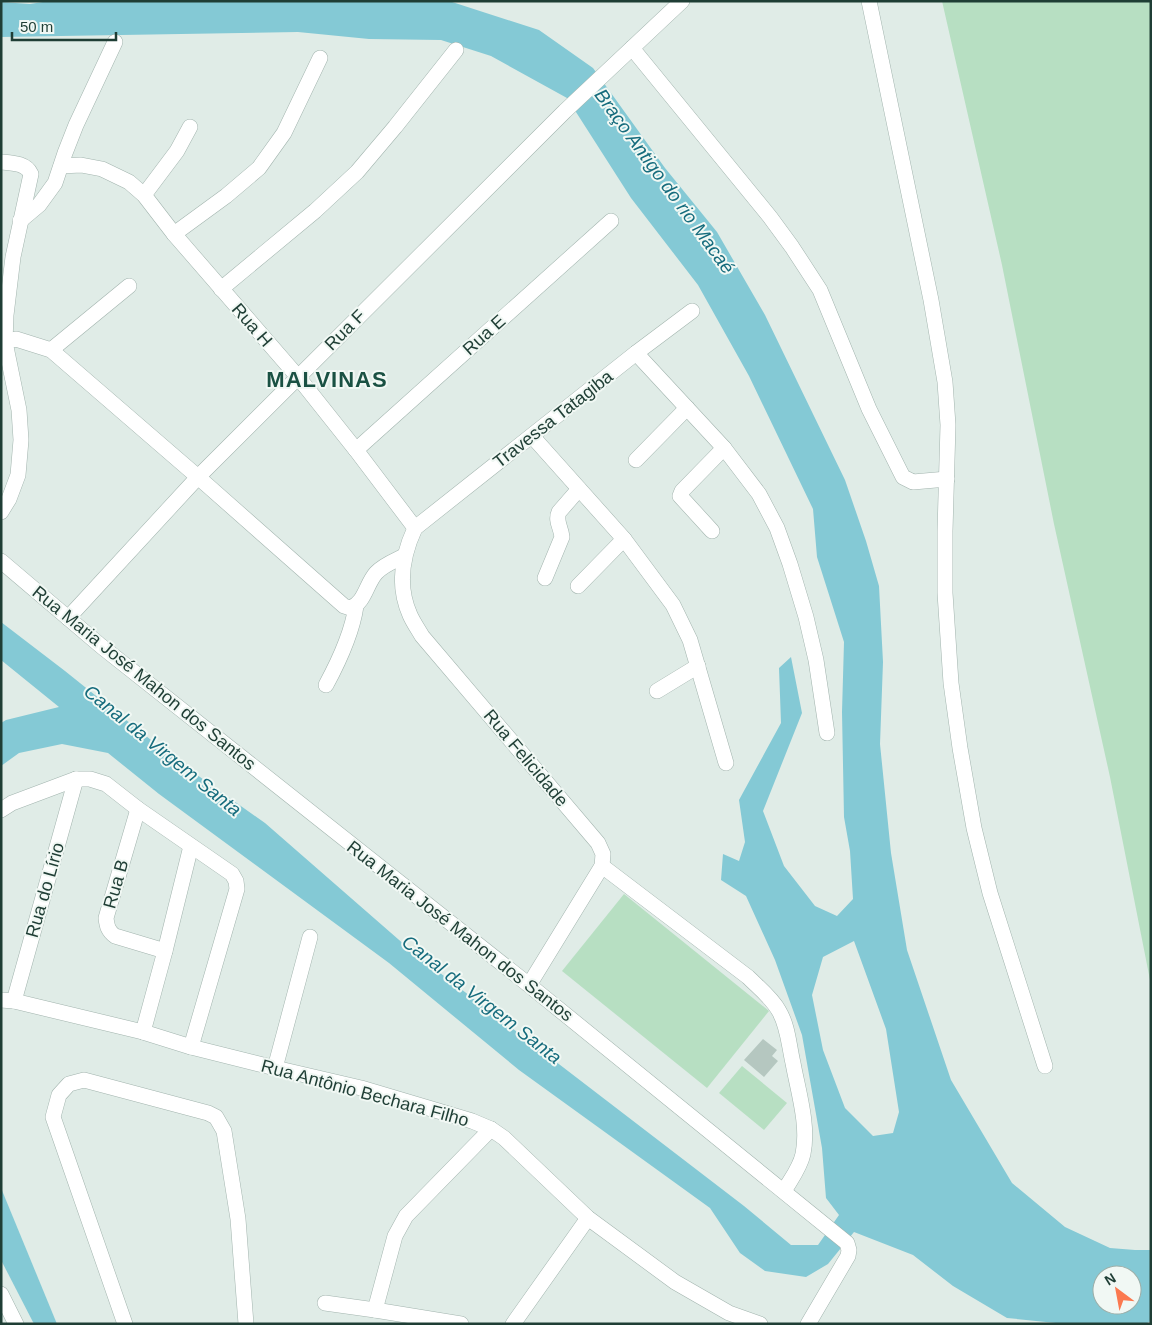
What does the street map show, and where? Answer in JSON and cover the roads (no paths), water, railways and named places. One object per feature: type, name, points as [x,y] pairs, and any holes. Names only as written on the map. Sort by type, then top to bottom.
[{"type":"street","name":"Rua F","points":[[68,618],[198,476],[565,111],[682,1]]},
{"type":"street","points":[[868,1],[931,300],[945,382],[948,425],[945,593],[951,683],[960,748],[974,828],[990,893],[1045,1066]]},
{"type":"street","points":[[20,221],[39,205],[55,184],[76,125],[116,42]]},
{"type":"street","points":[[632,48],[770,217],[820,290],[869,409],[903,477],[913,482],[947,479]]},
{"type":"street","points":[[221,289],[315,211],[357,172],[456,50]]},
{"type":"street","points":[[174,234],[226,196],[259,168],[284,133],[320,58]]},
{"type":"street","points":[[144,195],[177,151],[190,127]]},
{"type":"street","points":[[1,162],[25,166],[31,174],[13,257],[3,342],[19,410],[21,440],[18,475],[9,499],[1,512]]},
{"type":"street","name":"Rua H","points":[[61,166],[81,165],[102,169],[129,182],[144,195],[174,234],[298,377],[415,528]]},
{"type":"street","name":"Rua E","points":[[356,450],[612,221]]},
{"type":"street","points":[[51,350],[129,286]]},
{"type":"street","name":"Travessa Tatagiba","points":[[415,528],[692,311]]},
{"type":"street","points":[[3,342],[16,338],[51,350],[198,476],[344,606],[350,608],[356,606]]},
{"type":"street","points":[[636,353],[724,448],[759,494],[777,528],[806,617],[816,660],[827,733]]},
{"type":"street","points":[[636,460],[687,408]]},
{"type":"street","points":[[532,436],[624,539],[673,605],[690,640],[726,763]]},
{"type":"street","points":[[712,531],[680,496],[682,491],[724,448]]},
{"type":"street","points":[[546,578],[562,537],[562,530],[557,521],[557,516],[580,489]]},
{"type":"street","name":"Rua Felicidade","points":[[415,528],[404,556],[402,577],[404,597],[410,615],[422,636],[598,843],[603,854],[602,866]]},
{"type":"street","points":[[578,586],[624,539]]},
{"type":"street","points":[[326,685],[339,661],[354,619],[356,606],[374,574],[381,567],[404,556]]},
{"type":"street","name":"Rua Maria José Mahon dos Santos","points":[[1,562],[101,646],[529,984],[847,1243],[848,1256],[808,1324]]},
{"type":"street","points":[[657,691],[698,666]]},
{"type":"street","points":[[1,810],[12,803],[76,779],[90,779],[106,784],[138,809],[232,874],[236,881],[237,889],[191,1047]]},
{"type":"street","name":"Rua do Lírio","points":[[8,1001],[76,779]]},
{"type":"street","name":"Rua B","points":[[138,809],[106,918],[107,924],[110,932],[115,936],[166,951]]},
{"type":"street","points":[[142,1032],[166,951],[192,846]]},
{"type":"street","points":[[529,984],[602,866],[748,977],[767,995],[779,1011],[786,1031],[802,1112],[805,1139],[803,1155],[797,1170],[784,1191]]},
{"type":"street","points":[[275,1068],[310,937]]},
{"type":"street","name":"Rua Antônio Bechara Filho","points":[[8,1001],[142,1032],[191,1047],[361,1088],[472,1121],[504,1138],[588,1218],[675,1282],[727,1318],[760,1324]]},
{"type":"street","points":[[125,1324],[53,1117],[59,1095],[69,1084],[84,1080],[208,1113],[216,1117],[224,1131],[238,1219],[246,1324]]},
{"type":"street","points":[[375,1310],[395,1236],[406,1216],[490,1129]]},
{"type":"street","points":[[514,1324],[588,1218]]},
{"type":"street","points":[[1,1294],[16,1324]]},
{"type":"street","points":[[325,1303],[461,1324]]},
{"type":"water","points":[[49,1],[449,1],[539,30],[593,68],[665,168],[717,232],[765,315],[845,480],[879,586],[883,662],[880,744],[891,853],[907,950],[951,1080],[1012,1183],[1065,1227],[1110,1248],[1151,1250],[1151,1321],[1145,1324],[1066,1324],[1007,1318],[953,1286],[913,1255],[854,1232],[828,1264],[806,1277],[765,1271],[740,1253],[710,1208],[519,1070],[389,963],[159,794],[108,753],[62,744],[19,753],[1,766],[1,723],[6,720],[59,707],[1,660],[1,622],[176,760],[265,823],[414,953],[744,1206],[791,1245],[818,1245],[839,1215],[826,1198],[822,1148],[802,1035],[775,960],[746,896],[721,880],[723,854],[739,861],[745,842],[739,800],[781,723],[779,668],[791,657],[802,713],[763,811],[784,866],[815,906],[837,916],[853,899],[850,851],[844,817],[842,712],[844,642],[817,557],[813,509],[749,376],[698,285],[631,198],[567,98],[491,56],[441,40],[369,39],[298,32],[1,37],[1,2],[30,4]],"holes":[[[854,941],[886,1029],[899,1112],[893,1133],[873,1136],[845,1108],[823,1050],[812,995],[823,957]]]},
{"type":"water","points":[[1,1188],[57,1324],[34,1324],[1,1260]]},
{"type":"district","name":"MALVINAS","points":[[327,379]]},
{"type":"water label","name":"Braço Antigo do rio Macaé","points":[[665,181]]},
{"type":"water label","name":"Canal da Virgem Santa","points":[[163,750]]},
{"type":"water label","name":"Canal da Virgem Santa","points":[[482,999]]}]
